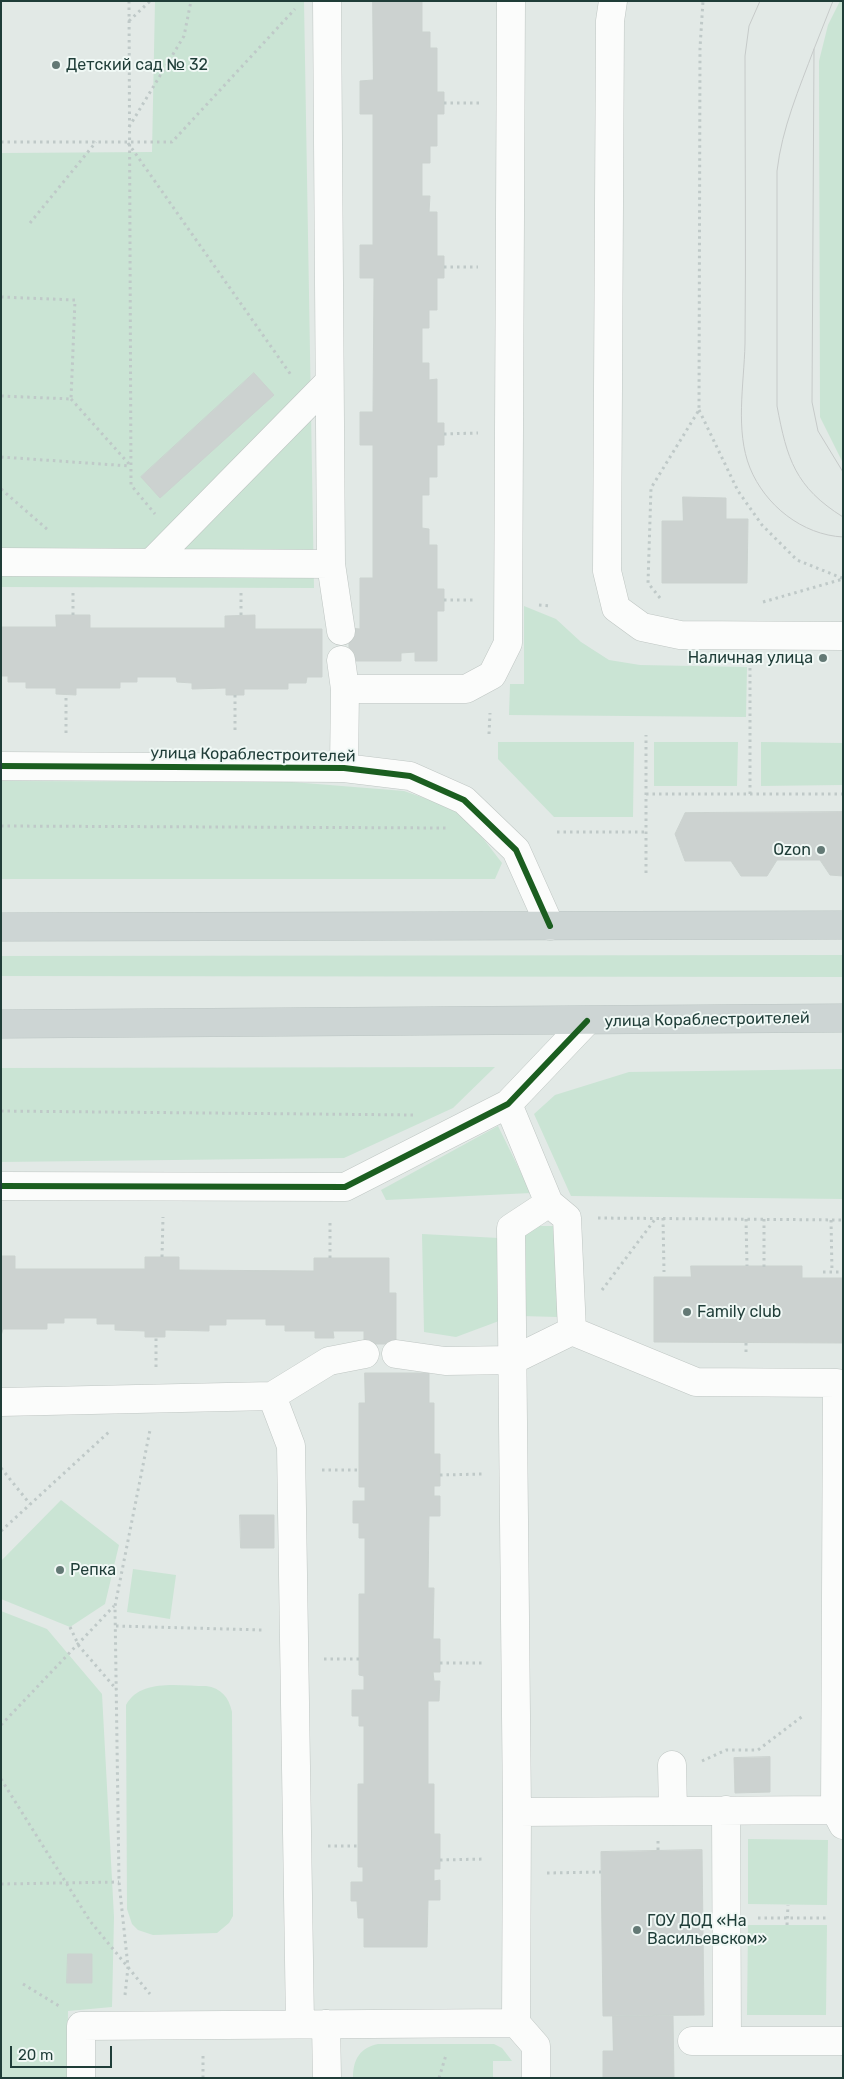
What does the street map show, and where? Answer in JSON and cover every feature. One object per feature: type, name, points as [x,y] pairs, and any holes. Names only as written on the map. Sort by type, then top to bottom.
[{"type":"main road","points":[[1,927],[843,924]]},
{"type":"main road","name":"улица Кораблестроителей","points":[[1,1024],[843,1018]]},
{"type":"street","points":[[327,1],[331,564],[341,631]]},
{"type":"street","points":[[345,689],[466,690],[492,675],[508,643],[511,1]]},
{"type":"street","points":[[613,1],[610,20],[607,571],[616,608],[642,627],[680,636],[843,636]]},
{"type":"street","points":[[152,562],[329,382]]},
{"type":"street","points":[[1,562],[331,564]]},
{"type":"street","points":[[341,660],[345,689],[344,768]]},
{"type":"street","name":"улица Кораблестроителей","points":[[1,766],[344,768],[410,776],[464,800],[516,850],[550,926]]},
{"type":"street","points":[[1,1186],[345,1187],[508,1104],[587,1021]]},
{"type":"street","points":[[508,1104],[558,1210],[572,1331]]},
{"type":"street","points":[[536,2078],[536,2046],[516,2023],[517,1812],[510,1228],[558,1210]]},
{"type":"street","points":[[396,1354],[444,1360],[513,1360],[572,1331],[696,1382],[837,1383],[839,1817],[726,1810],[517,1812]]},
{"type":"street","points":[[1,1402],[272,1396],[329,1361],[365,1354]]},
{"type":"street","points":[[272,1396],[291,1446],[300,2024]]},
{"type":"street","points":[[672,1770],[672,1811]]},
{"type":"street","points":[[726,1810],[727,2040]]},
{"type":"street","points":[[81,2078],[81,2026],[516,2023]]},
{"type":"street","points":[[326,2024],[327,2078]]},
{"type":"street","points":[[692,2040],[843,2041]]},
{"type":"path","points":[[129,1],[128,142],[131,485],[175,538]]},
{"type":"path","points":[[129,21],[150,1]]},
{"type":"path","points":[[128,128],[184,36],[191,1]]},
{"type":"path","points":[[703,1],[700,48],[698,410],[738,491],[762,525],[797,560],[843,578]]},
{"type":"path","points":[[1,142],[172,142],[296,8]]},
{"type":"path","points":[[30,223],[96,142]]},
{"type":"path","points":[[128,142],[310,402]]},
{"type":"path","points":[[1,297],[75,300],[71,399],[131,466]]},
{"type":"path","points":[[1,396],[71,399]]},
{"type":"path","points":[[667,599],[659,598],[648,583],[651,488],[698,410]]},
{"type":"path","points":[[1,457],[131,466]]},
{"type":"path","points":[[1,489],[86,562]]},
{"type":"path","points":[[756,602],[765,602],[843,578]]},
{"type":"path","points":[[750,664],[750,794]]},
{"type":"path","points":[[66,694],[66,733]]},
{"type":"path","points":[[235,695],[235,734]]},
{"type":"path","points":[[646,735],[646,872]]},
{"type":"path","points":[[646,794],[843,794]]},
{"type":"path","points":[[1,826],[455,828]]},
{"type":"path","points":[[557,832],[646,832]]},
{"type":"path","points":[[1,1111],[422,1115]]},
{"type":"path","points":[[558,1210],[656,1218],[843,1220]]},
{"type":"path","points":[[162,1257],[163,1216]]},
{"type":"path","points":[[330,1217],[330,1258]]},
{"type":"path","points":[[572,1331],[656,1218]]},
{"type":"path","points":[[663,1218],[664,1272]]},
{"type":"path","points":[[746,1219],[747,1266]]},
{"type":"path","points":[[764,1219],[764,1266]]},
{"type":"path","points":[[831,1220],[832,1272]]},
{"type":"path","points":[[823,1272],[843,1272]]},
{"type":"path","points":[[1,1531],[151,1399]]},
{"type":"path","points":[[122,2025],[128,1967],[119,1882],[115,1606],[151,1399]]},
{"type":"path","points":[[1,1468],[30,1504]]},
{"type":"path","points":[[440,1474],[514,1474]]},
{"type":"path","points":[[1,1725],[79,1646],[115,1606]]},
{"type":"path","points":[[116,1626],[294,1631]]},
{"type":"path","points":[[70,1627],[79,1646],[117,1691]]},
{"type":"path","points":[[440,1663],[515,1662]]},
{"type":"path","points":[[672,1770],[726,1750],[758,1750],[806,1714]]},
{"type":"path","points":[[1,1779],[90,1921],[175,2025]]},
{"type":"path","points":[[440,1860],[517,1860]]},
{"type":"path","points":[[582,1873],[601,1872]]},
{"type":"path","points":[[1,1884],[119,1882]]},
{"type":"path","points":[[787,1925],[788,1905]]},
{"type":"path","points":[[748,1918],[827,1918]]},
{"type":"path","points":[[23,1984],[75,2015],[81,2026]]},
{"type":"green space","points":[[155,1],[304,1],[314,588],[1,587],[1,153],[152,152]]},
{"type":"green space","points":[[840,1],[843,1],[843,463],[820,417],[819,61],[828,25]]},
{"type":"green space","points":[[524,606],[556,619],[581,642],[609,660],[640,665],[747,667],[746,717],[509,715],[510,684],[524,684]]},
{"type":"green space","points":[[498,742],[634,742],[633,817],[554,817],[498,759]]},
{"type":"green space","points":[[654,742],[738,742],[737,786],[654,786]]},
{"type":"green space","points":[[761,742],[843,743],[843,785],[761,786]]},
{"type":"green space","points":[[1,781],[292,782],[404,791],[462,811],[502,863],[495,879],[1,879]]},
{"type":"green space","points":[[843,955],[843,977],[1,976],[1,956]]},
{"type":"green space","points":[[495,1067],[453,1108],[344,1158],[1,1162],[1,1068]]},
{"type":"green space","points":[[843,1069],[843,1199],[571,1196],[534,1114],[555,1095],[629,1072]]},
{"type":"green space","points":[[498,1126],[531,1193],[386,1200],[381,1190]]},
{"type":"green space","points":[[535,1226],[559,1226],[557,1317],[521,1316],[520,1230]]},
{"type":"green space","points":[[422,1234],[499,1238],[499,1321],[456,1337],[424,1332]]},
{"type":"green space","points":[[61,1500],[119,1545],[105,1604],[70,1627],[1,1599],[1,1561]]},
{"type":"green space","points":[[133,1569],[176,1575],[170,1619],[127,1612]]},
{"type":"green space","points":[[1,1611],[47,1629],[102,1694],[114,1917],[112,2007],[68,2011],[67,2078],[1,2078]]},
{"type":"green space","points":[[162,1685],[206,1686],[216,1689],[223,1694],[229,1702],[232,1712],[233,1916],[229,1923],[217,1933],[153,1935],[138,1930],[132,1924],[127,1909],[126,1705],[132,1696],[151,1687]]},
{"type":"green space","points":[[748,1839],[828,1840],[827,1905],[748,1904]]},
{"type":"green space","points":[[748,1925],[827,1925],[826,2015],[747,2015]]},
{"type":"green space","points":[[378,2044],[494,2044],[502,2048],[512,2061],[493,2061],[493,2078],[353,2078],[354,2065],[359,2055],[366,2048]]},
{"type":"building","points":[[373,1],[422,1],[422,32],[430,32],[430,48],[437,48],[437,92],[444,92],[444,114],[437,114],[437,146],[430,146],[430,163],[422,163],[422,196],[430,196],[429,212],[437,212],[437,256],[444,256],[444,278],[437,278],[437,310],[429,310],[429,328],[422,328],[422,363],[429,363],[429,380],[437,379],[437,423],[444,423],[444,445],[437,445],[437,477],[429,477],[429,495],[422,495],[422,528],[429,529],[429,545],[437,545],[437,589],[444,589],[444,611],[437,611],[437,661],[415,661],[415,652],[401,653],[401,661],[349,661],[349,628],[360,629],[360,578],[373,578],[373,445],[360,445],[360,412],[373,412],[374,278],[360,278],[360,245],[373,245],[373,114],[360,114],[360,81],[373,80]]},
{"type":"building","points":[[254,373],[274,395],[160,498],[141,477]]},
{"type":"building","points":[[683,497],[726,498],[726,519],[748,519],[747,583],[662,583],[662,521],[683,521]]},
{"type":"building","points":[[56,615],[90,615],[90,628],[225,628],[225,616],[255,615],[255,629],[322,629],[322,677],[307,677],[306,683],[288,683],[288,689],[244,689],[244,695],[226,695],[226,688],[192,689],[192,683],[177,682],[176,677],[137,677],[137,682],[120,682],[120,688],[76,688],[76,695],[56,694],[56,688],[26,688],[26,682],[8,682],[8,676],[1,676],[1,627],[56,627]]},
{"type":"building","points":[[843,812],[843,876],[830,875],[820,860],[777,860],[767,876],[741,876],[731,861],[685,861],[675,834],[685,813]]},
{"type":"building","points":[[1,1256],[15,1256],[15,1269],[145,1269],[145,1257],[179,1257],[179,1270],[314,1271],[314,1258],[389,1258],[389,1293],[396,1293],[396,1344],[364,1344],[364,1331],[333,1331],[334,1338],[315,1338],[315,1331],[285,1331],[285,1325],[266,1325],[266,1319],[226,1319],[226,1325],[209,1325],[209,1331],[165,1330],[165,1337],[145,1337],[145,1331],[115,1330],[115,1324],[97,1324],[97,1318],[64,1318],[64,1323],[47,1323],[47,1329],[3,1329],[1,1336]]},
{"type":"building","points":[[691,1266],[802,1266],[802,1278],[843,1278],[843,1343],[654,1342],[654,1277],[691,1277]]},
{"type":"building","points":[[365,1373],[429,1373],[429,1403],[434,1403],[434,1454],[440,1454],[440,1486],[434,1486],[434,1496],[440,1496],[440,1516],[429,1516],[428,1588],[434,1588],[433,1639],[440,1639],[440,1672],[433,1672],[434,1681],[440,1681],[439,1701],[428,1701],[428,1784],[434,1784],[434,1834],[440,1834],[440,1869],[434,1869],[434,1881],[440,1880],[440,1900],[428,1900],[427,1947],[364,1947],[364,1918],[358,1918],[357,1901],[351,1901],[351,1882],[363,1882],[363,1867],[358,1867],[358,1784],[364,1784],[364,1726],[359,1726],[359,1716],[352,1716],[352,1690],[364,1690],[364,1676],[359,1675],[359,1594],[365,1594],[365,1538],[359,1538],[359,1523],[353,1523],[353,1501],[365,1501],[365,1487],[359,1487],[359,1403],[365,1403]]},
{"type":"building","points":[[240,1515],[274,1515],[274,1548],[241,1548]]},
{"type":"building","points":[[770,1757],[770,1792],[735,1793],[734,1758]]},
{"type":"building","points":[[702,1850],[704,2015],[603,2016],[601,1852]]},
{"type":"building","points":[[68,1954],[92,1954],[92,1983],[67,1983]]},
{"type":"building","points":[[613,2016],[673,2016],[674,2078],[603,2078],[603,2051],[613,2051]]},
{"type":"tram line","points":[[760,1],[749,26],[745,56],[745,344],[742,407],[745,454],[757,482],[775,506],[787,516],[813,531],[843,537]]},
{"type":"tram line","points":[[833,1],[814,49],[812,402],[818,431],[843,472]]},
{"type":"tram line","points":[[814,49],[787,124],[777,171],[777,406],[785,441],[796,470],[814,494],[843,517]]},
{"type":"cycle path","points":[[1,766],[344,768],[410,776],[464,800],[516,850],[550,926]]},
{"type":"cycle path","points":[[1,1186],[345,1187],[508,1104],[587,1021]]},
{"type":"place","name":"Детский сад № 32","points":[[56,65]]},
{"type":"place","name":"Наличная улица","points":[[823,658]]},
{"type":"place","name":"Ozon","points":[[821,850]]},
{"type":"place","name":"Family club","points":[[687,1312]]},
{"type":"place","name":"Репка","points":[[60,1570]]},
{"type":"place","name":"ГОУ ДОД «На Васильевском»","points":[[637,1930]]}]
